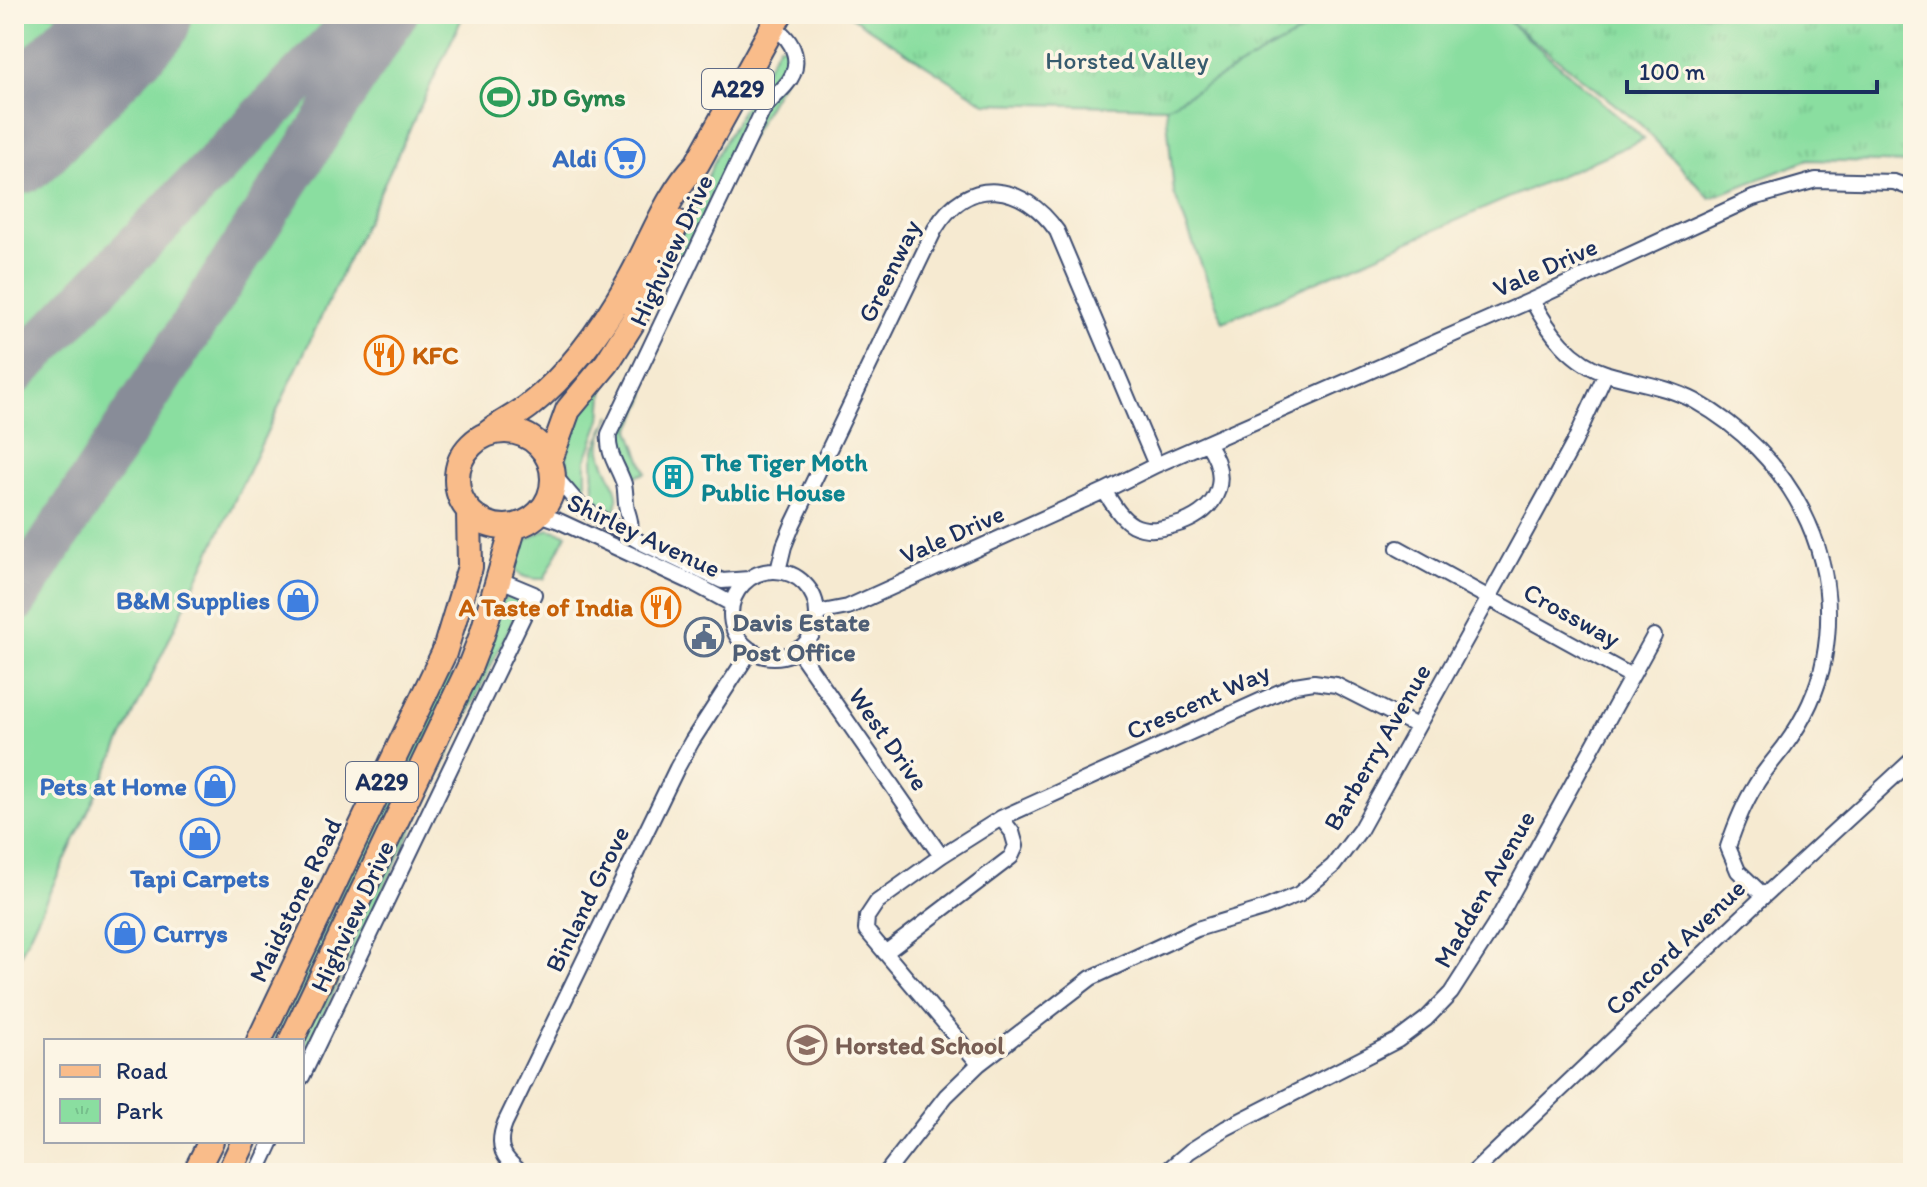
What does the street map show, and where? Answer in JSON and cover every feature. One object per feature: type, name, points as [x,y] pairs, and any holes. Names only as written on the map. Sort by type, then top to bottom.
[{"type":"main road","name":"A229","points":[[469,513],[458,491],[458,469],[470,446],[537,398],[593,337],[628,284],[682,179],[697,164],[776,20]]},
{"type":"main road","name":"A229","points":[[292,1039],[470,666],[498,579],[524,521],[549,496],[551,467],[568,410],[607,363],[634,320],[694,185],[697,164]]},
{"type":"main road","points":[[488,433],[510,430],[528,436],[543,448],[551,467]]},
{"type":"main road","points":[[469,513],[495,526],[524,521]]},
{"type":"main road","name":"Maidstone Road","points":[[260,1039],[444,653],[470,567],[469,513]]},
{"type":"main road","points":[[195,1173],[210,1143]]},
{"type":"main road","points":[[229,1173],[243,1143]]},
{"type":"street","name":"Highview Drive","points":[[629,536],[630,513],[626,508],[625,487],[609,451],[609,434],[763,110],[792,75],[796,56],[776,20]]},
{"type":"street","name":"Vale Drive","points":[[817,613],[848,607],[1156,465],[1532,300],[1753,198],[1816,180],[1894,182],[1913,189]]},
{"type":"street","name":"Greenway","points":[[778,571],[793,524],[935,229],[956,204],[976,194],[1001,192],[1024,198],[1041,210],[1057,231],[1156,465]]},
{"type":"street","points":[[1532,300],[1546,326],[1566,349],[1606,373],[1670,390],[1734,426],[1761,452],[1789,487],[1823,560],[1829,600],[1824,660],[1808,711],[1755,784],[1728,847],[1738,871],[1764,896]]},
{"type":"street","name":"Barberry Avenue","points":[[886,1173],[946,1096],[979,1064],[1091,978],[1197,929],[1263,909],[1299,894],[1333,866],[1351,845],[1490,596],[1579,435],[1606,373]]},
{"type":"street","points":[[1104,491],[1118,512],[1133,525],[1163,530],[1198,517],[1212,504],[1219,490],[1218,465],[1207,443]]},
{"type":"street","name":"Shirley Avenue","points":[[551,467],[578,505],[613,527],[722,581],[750,579]]},
{"type":"street","points":[[613,527],[626,508]]},
{"type":"street","name":"Shirley Avenue","points":[[524,521],[545,516],[559,521],[732,604]]},
{"type":"street","name":"Crossway","points":[[1398,548],[1631,676]]},
{"type":"street","points":[[751,650],[779,656],[797,649],[810,637],[817,613],[806,584],[778,571]]},
{"type":"street","name":"Shirley Avenue","points":[[751,650],[734,630],[732,604],[739,589],[750,579],[760,573],[778,571]]},
{"type":"street","name":"Highview Drive","points":[[304,1073],[534,594],[498,579]]},
{"type":"street","name":"Madden Avenue","points":[[1164,1173],[1190,1151],[1226,1128],[1398,1040],[1426,1019],[1451,993],[1494,926],[1654,636]]},
{"type":"street","name":"West Drive","points":[[797,649],[941,856]]},
{"type":"street","name":"Binland Grove","points":[[522,1173],[502,1154],[499,1137],[505,1123],[677,768],[751,650]]},
{"type":"street","name":"Crescent Way","points":[[979,1064],[866,930],[867,917],[877,902],[1001,818],[1295,685],[1314,682],[1336,685],[1417,726]]},
{"type":"street","name":"Concord Avenue","points":[[1473,1173],[1913,759]]},
{"type":"street","points":[[885,953],[1011,857],[1016,846],[1012,832],[1001,818]]},
{"type":"street","points":[[257,1173],[271,1143]]},
{"type":"green space","points":[[14,14],[464,14],[14,968]]},
{"type":"green space","name":"Horsted Valley","points":[[847,14],[1334,14],[1166,107],[985,103]]},
{"type":"green space","points":[[1334,14],[1500,14],[1644,139],[1223,322],[1174,193],[1166,107]]},
{"type":"green space","points":[[1500,14],[1913,14],[1913,163],[1808,160],[1710,198],[1641,125]]},
{"type":"green space","points":[[779,45],[785,46],[790,55],[788,71],[686,255],[674,253],[719,151]]},
{"type":"green space","points":[[604,381],[601,419],[586,460],[584,502],[567,464],[567,443],[576,417]]},
{"type":"green space","points":[[641,392],[645,393],[645,398],[630,430],[646,473],[635,476],[619,441]]},
{"type":"green space","points":[[611,415],[601,446],[617,495],[615,511],[599,501],[594,493],[593,460],[596,446]]},
{"type":"green space","points":[[548,529],[567,534],[544,579],[522,576],[514,568],[515,555],[529,538]]},
{"type":"green space","points":[[509,595],[518,597],[517,612],[304,1054],[303,1039],[504,598]]},
{"type":"green space","points":[[445,674],[456,679],[283,1039],[271,1039]]},
{"type":"taxiway","points":[[14,373],[363,14]]},
{"type":"taxiway","points":[[14,601],[395,14]]},
{"type":"runway","points":[[14,139],[136,14]]},
{"type":"place","name":"JD Gyms","points":[[500,97]]},
{"type":"place","name":"Aldi","points":[[625,158]]},
{"type":"place","name":"KFC","points":[[384,355]]},
{"type":"place","name":"The Tiger Moth Public House","points":[[673,477]]},
{"type":"place","name":"B&M Supplies","points":[[298,600]]},
{"type":"place","name":"A Taste of India","points":[[661,607]]},
{"type":"place","name":"Davis Estate Post Office","points":[[704,637]]},
{"type":"place","name":"Pets at Home","points":[[215,786]]},
{"type":"place","name":"Tapi Carpets","points":[[200,838]]},
{"type":"place","name":"Currys","points":[[125,933]]},
{"type":"place","name":"Horsted School","points":[[807,1045]]}]
